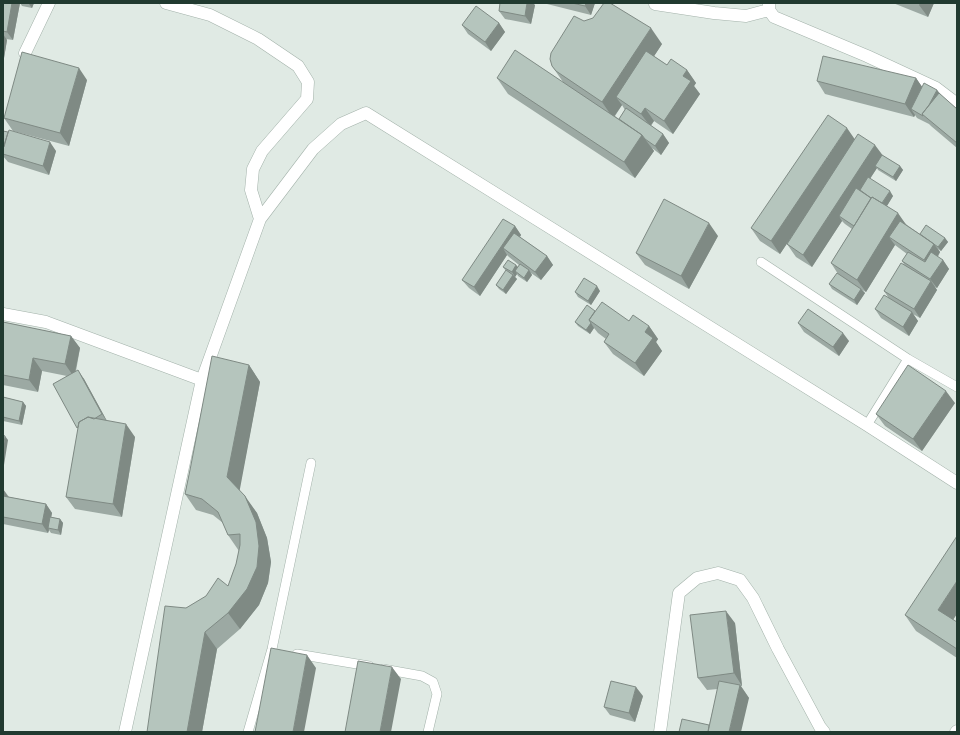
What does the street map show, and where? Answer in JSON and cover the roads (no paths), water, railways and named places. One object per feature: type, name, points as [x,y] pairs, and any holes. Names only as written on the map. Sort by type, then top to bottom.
[{"type":"street","points":[[26,53],[49,3]]},
{"type":"street","points":[[166,3],[210,15],[258,39],[298,66],[308,82],[307,100],[262,151],[253,169],[251,190],[260,219]]},
{"type":"street","points":[[655,4],[714,13],[746,16],[769,7],[774,17],[867,56],[936,88],[957,104]]},
{"type":"street","points":[[125,732],[202,380],[260,219],[313,150],[341,124],[366,114],[867,425],[957,483]]},
{"type":"street","points":[[3,314],[46,322],[202,380]]},
{"type":"street","points":[[660,732],[679,593],[697,578],[718,573],[740,580],[753,598],[778,650],[824,732]]},
{"type":"lane","points":[[761,262],[908,359],[957,387]]},
{"type":"lane","points":[[867,425],[908,359]]},
{"type":"lane","points":[[248,732],[279,650],[310,463]]},
{"type":"lane","points":[[279,650],[422,676],[433,682],[437,694],[428,732]]}]
